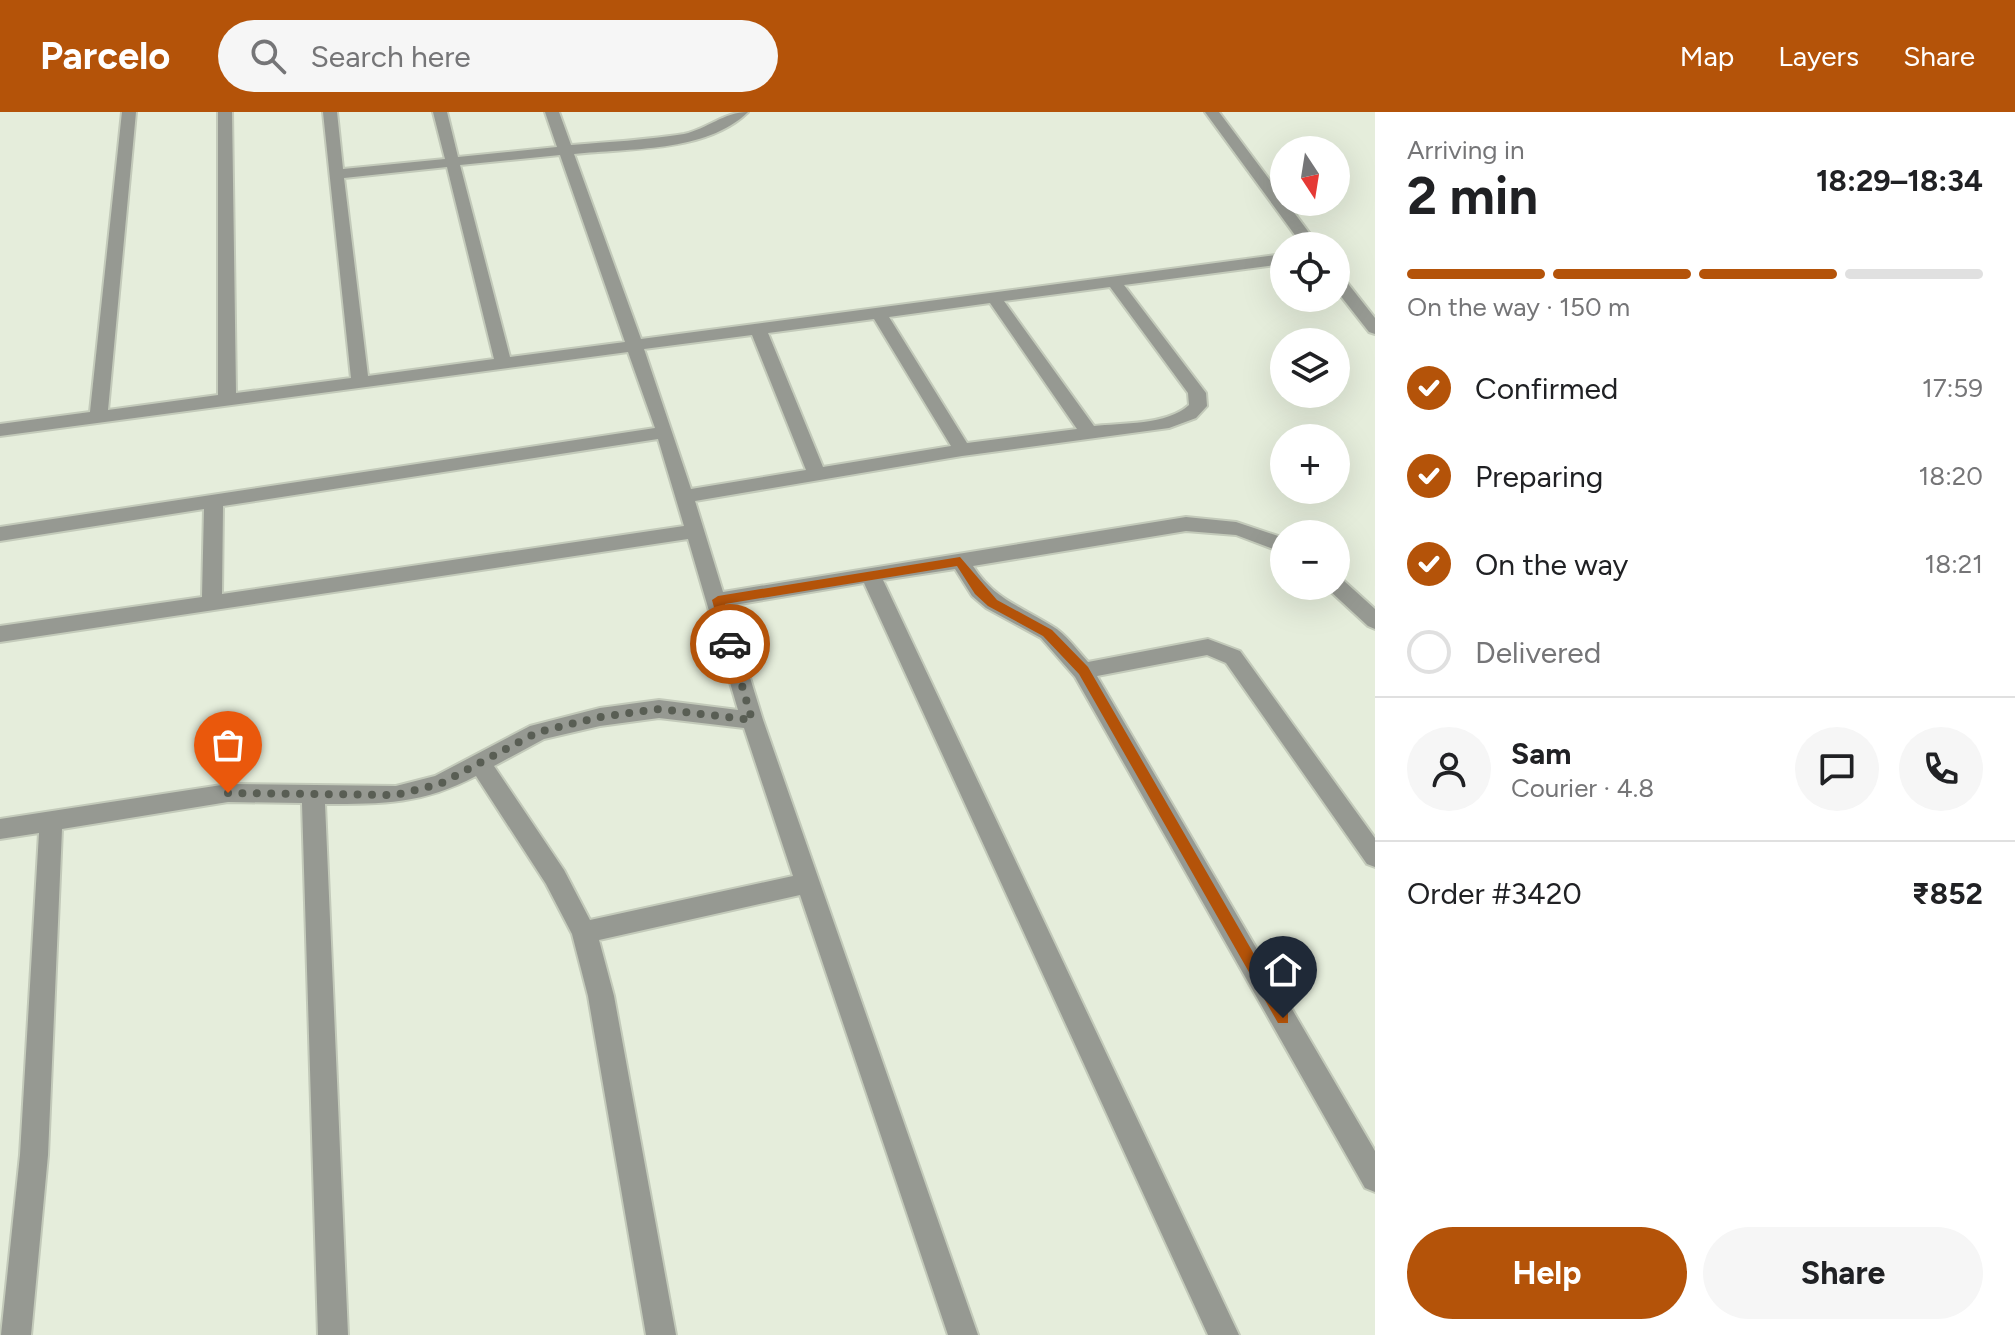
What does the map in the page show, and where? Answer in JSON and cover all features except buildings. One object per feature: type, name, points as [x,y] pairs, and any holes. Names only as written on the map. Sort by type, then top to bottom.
[{"type":"street","points":[[98,417],[129,112]]},
{"type":"street","points":[[225,112],[227,400]]},
{"type":"street","points":[[330,112],[360,382]]},
{"type":"street","points":[[440,112],[503,363]]},
{"type":"street","points":[[552,112],[665,432],[752,720],[963,1335]]},
{"type":"street","points":[[337,174],[683,138],[711,131],[741,112]]},
{"type":"street","points":[[1212,112],[1301,232]]},
{"type":"street","points":[[0,430],[1270,261]]},
{"type":"street","points":[[685,496],[962,450],[1169,422],[1190,414],[1198,406],[1197,393],[1114,282]]},
{"type":"street","points":[[1350,297],[1375,329]]},
{"type":"street","points":[[994,298],[1089,433]]},
{"type":"street","points":[[879,313],[962,450]]},
{"type":"street","points":[[758,329],[817,474]]},
{"type":"street","points":[[0,534],[214,504],[665,432]]},
{"type":"street","points":[[212,600],[214,504]]},
{"type":"street","points":[[718,600],[1186,524],[1230,525],[1270,539]]},
{"type":"street","points":[[0,634],[212,600],[695,531]]},
{"type":"street","points":[[960,561],[979,591],[993,603],[1048,633],[1083,671],[1375,1178]]},
{"type":"street","points":[[871,577],[1224,1335]]},
{"type":"street","points":[[1350,598],[1375,621]]},
{"type":"street","points":[[1083,671],[1208,647],[1233,657],[1375,857]]},
{"type":"street","points":[[0,829],[228,793],[313,793],[356,797],[396,795],[440,784],[481,765],[538,732],[600,717],[659,709],[752,720]]},
{"type":"street","points":[[481,765],[555,877],[584,932],[601,996],[661,1335]]},
{"type":"street","points":[[313,793],[333,1335]]},
{"type":"street","points":[[16,1335],[34,1155],[51,821]]},
{"type":"street","points":[[584,932],[808,883]]},
{"type":"way so far","points":[[228,793],[258,791],[356,797],[396,795],[440,784],[481,765],[538,732],[600,717],[659,709],[752,720],[730,644]]},
{"type":"route","points":[[730,644],[718,600],[960,561],[979,591],[993,603],[1048,633],[1083,671],[1283,1018]]}]
